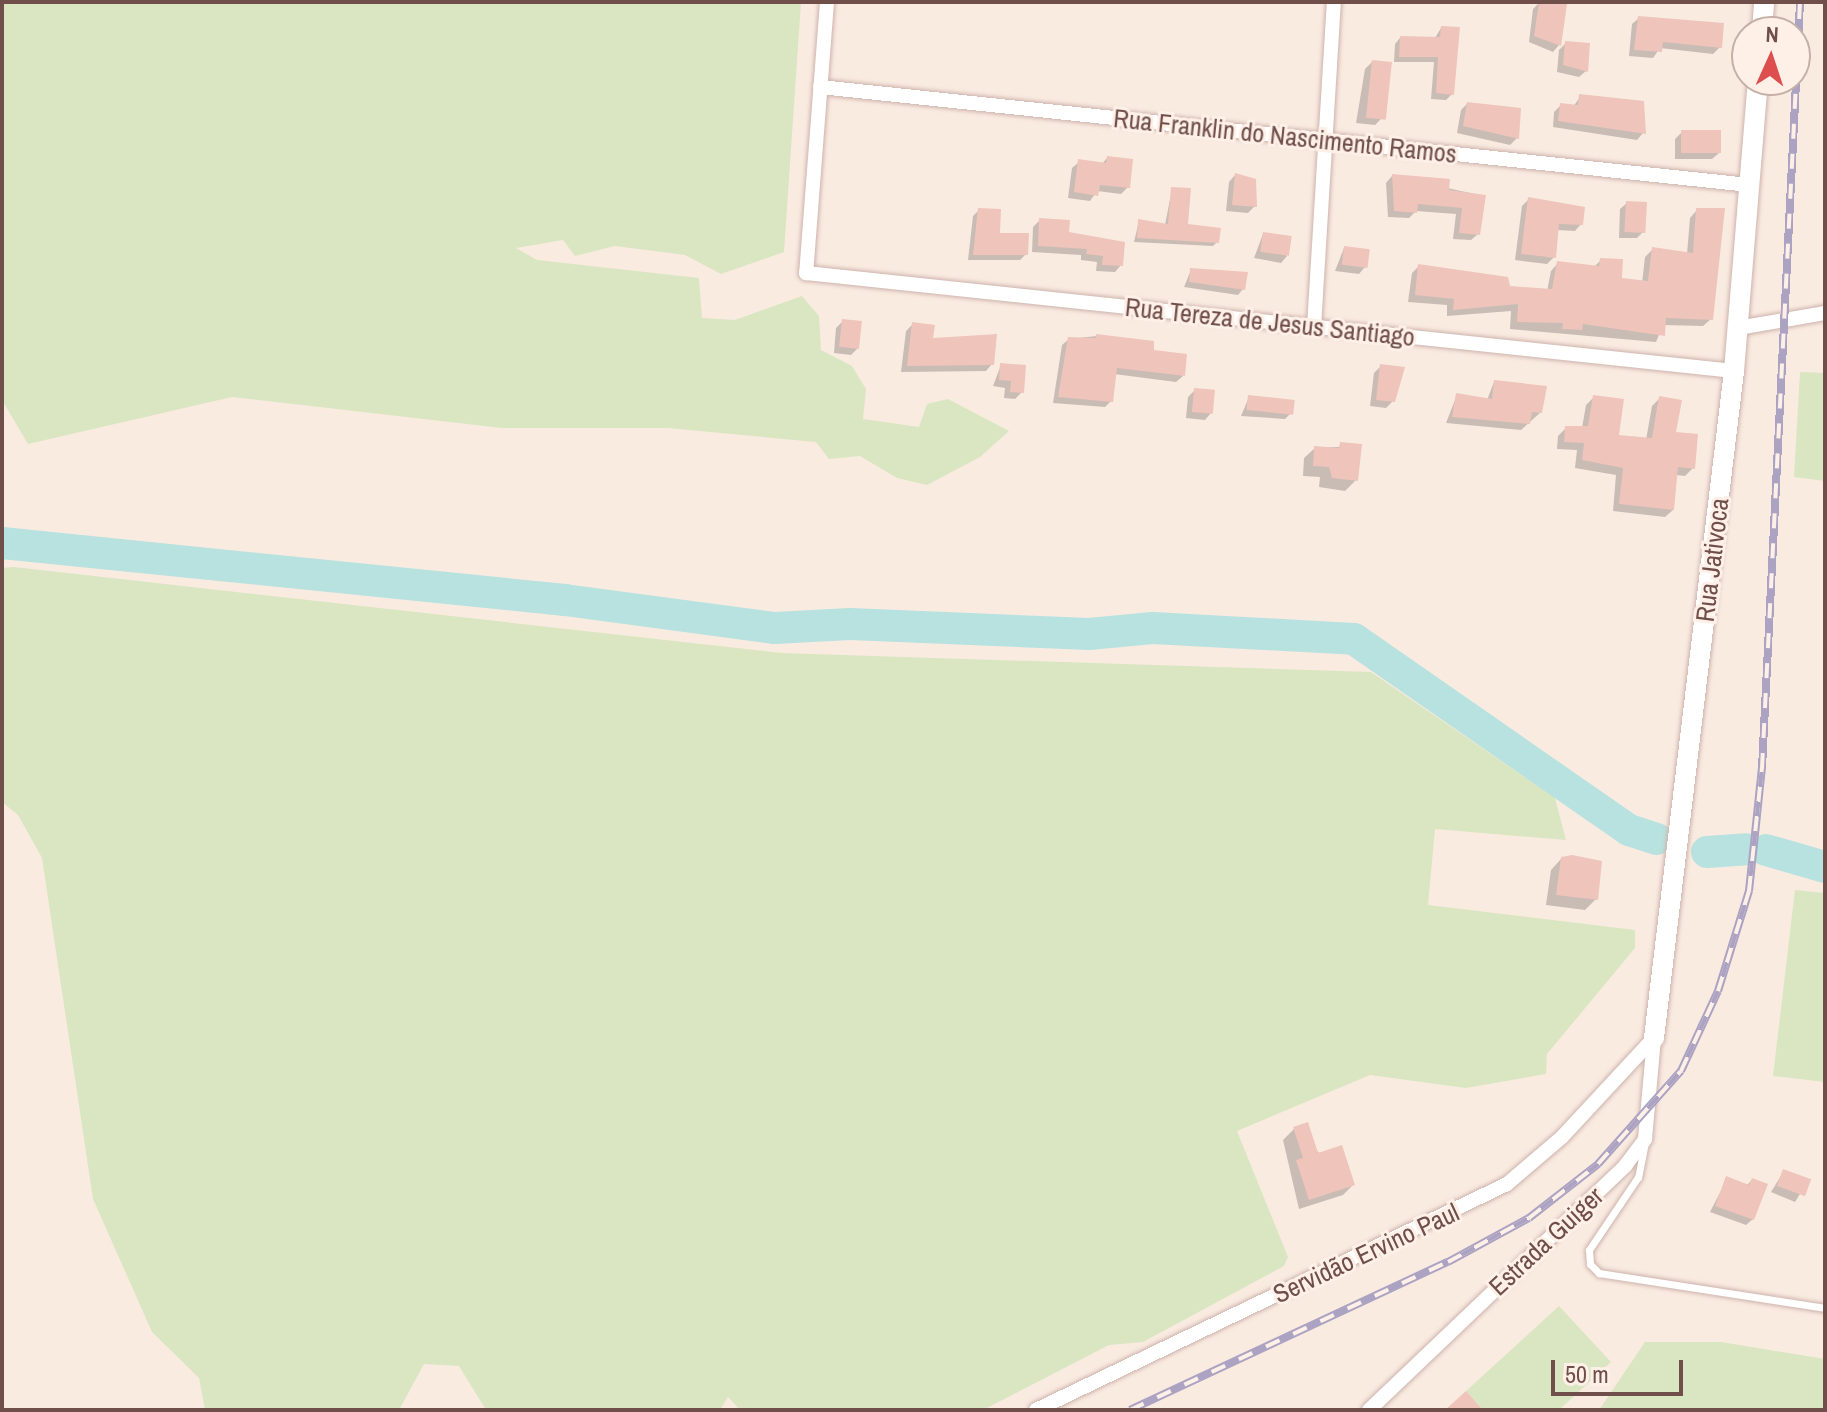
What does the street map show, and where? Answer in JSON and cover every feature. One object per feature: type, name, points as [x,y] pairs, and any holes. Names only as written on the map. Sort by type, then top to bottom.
[{"type":"street","points":[[820,87],[827,2]]},
{"type":"street","points":[[1314,327],[1334,2]]},
{"type":"street","name":"Rua Franklin do Nascimento Ramos","points":[[820,87],[1749,185]]},
{"type":"street","name":"Rua Tereza de Jesus Santiago","points":[[820,87],[806,273],[1734,371]]},
{"type":"street","name":"Rua Jativoca","points":[[1654,1038],[1734,371],[1757,96]]},
{"type":"street","points":[[1738,328],[1825,313]]},
{"type":"street","points":[[1645,1139],[1652,1109],[1654,1038]]},
{"type":"street","name":"Servidão Ervino Paul","points":[[1036,1410],[1507,1184],[1562,1137],[1654,1038]]},
{"type":"street","name":"Estrada Guiger","points":[[1369,1410],[1574,1216],[1645,1139]]},
{"type":"lane","points":[[1645,1139],[1638,1177],[1589,1250],[1590,1264],[1599,1273],[1825,1308]]},
{"type":"green space","points":[[2,2],[801,2],[784,252],[721,274],[685,255],[615,246],[575,256],[563,240],[516,248],[537,260],[699,278],[702,318],[735,320],[802,296],[819,316],[821,350],[852,366],[866,389],[863,419],[919,427],[927,404],[948,399],[1009,431],[980,457],[927,485],[897,478],[860,456],[829,459],[816,442],[668,428],[502,428],[232,397],[28,444],[2,400]]},
{"type":"green space","points":[[1800,372],[1825,373],[1825,481],[1794,477]]},
{"type":"green space","points":[[2,568],[781,653],[1371,672],[1555,798],[1566,840],[1435,829],[1428,905],[1635,930],[1635,948],[1547,1054],[1546,1074],[1466,1088],[1370,1075],[1237,1131],[1288,1257],[1284,1266],[1143,1342],[1109,1345],[983,1410],[740,1410],[728,1397],[720,1410],[486,1410],[459,1366],[424,1364],[399,1410],[205,1410],[199,1378],[152,1332],[93,1199],[42,858],[18,815],[2,802]]},
{"type":"green space","points":[[1795,890],[1825,893],[1825,1082],[1773,1076]]},
{"type":"green space","points":[[1559,1306],[1611,1362],[1559,1410],[1483,1410],[1466,1391]]},
{"type":"green space","points":[[1645,1342],[1721,1342],[1825,1359],[1825,1410],[1599,1410]]},
{"type":"building","points":[[1539,2],[1567,4],[1561,46],[1534,36]]},
{"type":"building","points":[[1638,16],[1724,23],[1722,48],[1663,42],[1662,52],[1634,50]]},
{"type":"building","points":[[1441,26],[1460,27],[1454,95],[1436,93],[1438,57],[1399,57],[1400,36],[1440,37]]},
{"type":"building","points":[[1565,41],[1590,43],[1588,72],[1563,65]]},
{"type":"building","points":[[1372,60],[1392,62],[1386,120],[1366,118]]},
{"type":"building","points":[[1579,94],[1644,101],[1646,134],[1558,121],[1560,103],[1578,105]]},
{"type":"building","points":[[1467,102],[1521,108],[1519,139],[1463,126]]},
{"type":"building","points":[[1681,130],[1721,130],[1721,153],[1681,153]]},
{"type":"building","points":[[1107,156],[1133,159],[1130,188],[1100,185],[1098,196],[1074,192],[1078,159],[1106,163]]},
{"type":"building","points":[[1235,173],[1256,179],[1257,207],[1232,205]]},
{"type":"building","points":[[1392,174],[1450,179],[1449,190],[1486,195],[1480,235],[1459,233],[1462,208],[1418,204],[1417,213],[1394,211]]},
{"type":"building","points":[[1171,187],[1191,188],[1188,224],[1221,228],[1219,243],[1137,238],[1138,219],[1168,224]]},
{"type":"building","points":[[1528,197],[1585,207],[1583,225],[1559,224],[1556,258],[1521,254]]},
{"type":"building","points":[[1626,201],[1647,202],[1645,233],[1624,232]]},
{"type":"building","points":[[978,208],[1001,209],[1000,233],[1029,233],[1028,255],[973,255]]},
{"type":"building","points":[[1696,208],[1725,208],[1713,320],[1666,318],[1665,336],[1583,324],[1582,330],[1562,329],[1563,323],[1517,322],[1518,304],[1453,310],[1454,299],[1415,295],[1418,264],[1508,277],[1510,286],[1552,289],[1557,261],[1599,266],[1600,258],[1623,259],[1622,278],[1648,281],[1652,247],[1693,253]]},
{"type":"building","points":[[1039,218],[1070,220],[1069,232],[1125,242],[1123,266],[1102,265],[1103,256],[1086,254],[1087,249],[1038,246]]},
{"type":"building","points":[[1263,232],[1292,236],[1289,256],[1260,252]]},
{"type":"building","points":[[1344,246],[1370,249],[1367,268],[1342,265]]},
{"type":"building","points":[[1190,268],[1248,272],[1245,290],[1189,282]]},
{"type":"building","points":[[842,319],[862,321],[859,349],[839,347]]},
{"type":"building","points":[[912,322],[935,325],[933,338],[997,334],[994,365],[907,366]]},
{"type":"building","points":[[1096,334],[1154,341],[1154,350],[1187,354],[1185,376],[1117,368],[1113,402],[1058,397],[1068,337],[1096,338]]},
{"type":"building","points":[[1000,363],[1026,365],[1024,393],[1010,392],[1011,381],[999,380]]},
{"type":"building","points":[[1380,364],[1405,367],[1395,402],[1376,400]]},
{"type":"building","points":[[1494,380],[1547,386],[1542,413],[1532,412],[1530,424],[1452,417],[1456,393],[1492,399]]},
{"type":"building","points":[[1194,388],[1215,390],[1213,414],[1192,412]]},
{"type":"building","points":[[1248,395],[1295,400],[1293,415],[1246,410]]},
{"type":"building","points":[[1593,395],[1624,399],[1619,435],[1652,438],[1659,396],[1682,400],[1676,432],[1698,434],[1695,469],[1678,467],[1674,510],[1619,504],[1623,468],[1582,460],[1584,443],[1564,442],[1565,426],[1588,426]]},
{"type":"building","points":[[1340,442],[1362,444],[1358,481],[1332,478],[1329,467],[1313,466],[1314,446],[1339,448]]},
{"type":"building","points":[[1572,855],[1602,861],[1598,900],[1556,895],[1561,857]]},
{"type":"building","points":[[1308,1122],[1318,1153],[1342,1145],[1355,1185],[1309,1200],[1296,1160],[1303,1158],[1293,1127]]},
{"type":"building","points":[[1783,1169],[1811,1179],[1805,1196],[1777,1186]]},
{"type":"building","points":[[1726,1176],[1749,1185],[1752,1178],[1768,1184],[1754,1220],[1715,1206]]},
{"type":"building","points":[[1466,1391],[1483,1410],[1445,1410]]},
{"type":"waterway","points":[[2,543],[565,600],[775,628],[850,624],[1089,634],[1153,628],[1354,639],[1629,830],[1657,839]]},
{"type":"waterway","points":[[1707,852],[1746,849]]},
{"type":"waterway","points":[[1766,850],[1825,867]]},
{"type":"railway","points":[[1130,1410],[1448,1262],[1529,1218],[1598,1164],[1681,1071],[1718,991],[1749,891],[1762,768],[1800,2]]}]
